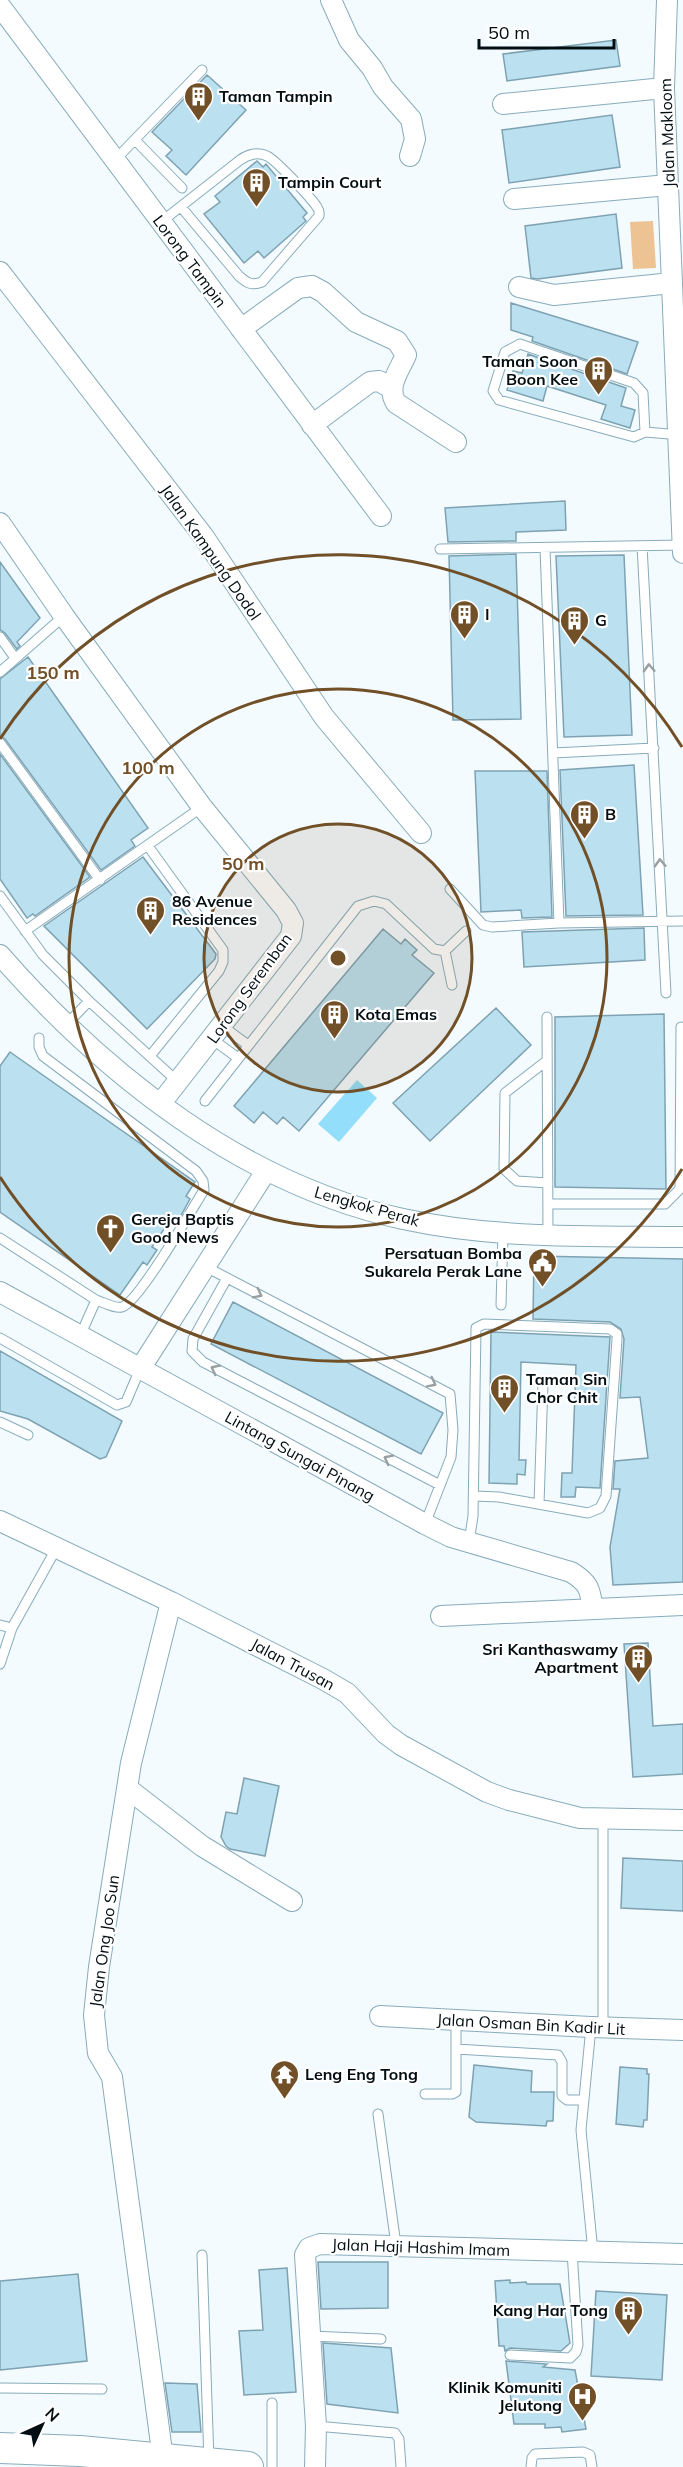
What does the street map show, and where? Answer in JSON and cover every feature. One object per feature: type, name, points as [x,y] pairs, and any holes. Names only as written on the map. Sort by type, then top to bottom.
[{"type":"main road","points":[[0,2448],[80,2451],[133,2462],[163,2459],[248,2467]]},
{"type":"street","name":"Jalan Makloom","points":[[667,0],[664,88],[672,283],[679,338],[683,553]]},
{"type":"street","points":[[336,2],[349,40],[372,68],[382,87],[411,119],[415,139],[410,156]]},
{"type":"street","name":"Lorong Tampin","points":[[0,6],[381,516]]},
{"type":"street","points":[[503,104],[664,88]]},
{"type":"street","points":[[514,199],[668,185]]},
{"type":"street","name":"Jalan Kampung Dodol","points":[[0,272],[204,537],[324,717],[421,833]]},
{"type":"street","points":[[519,287],[554,295],[672,283]]},
{"type":"street","points":[[240,329],[298,288],[312,286],[323,292],[356,322],[397,341],[406,355],[391,388],[391,395],[396,403],[456,442]]},
{"type":"street","points":[[312,424],[370,382],[379,381],[391,388]]},
{"type":"street","name":"Lorong Seremban","points":[[0,523],[202,807],[286,910],[293,923],[291,936],[161,1103]]},
{"type":"street","name":"Lengkok Perak","points":[[0,955],[8,968],[103,1058],[161,1103],[199,1130],[266,1171],[332,1199],[402,1219],[503,1233],[548,1236],[683,1237]]},
{"type":"street","points":[[140,1369],[266,1171]]},
{"type":"street","name":"Lintang Sungai Pinang","points":[[0,1292],[425,1524],[469,1542],[571,1572],[585,1580],[591,1592],[592,1609]]},
{"type":"street","name":"Jalan Trusan","points":[[0,1521],[171,1602],[322,1679],[347,1694],[386,1734],[401,1745],[488,1792],[509,1800],[580,1818],[683,1820]]},
{"type":"street","name":"Jalan Ong Joo Sun","points":[[163,2459],[112,2077],[98,2054],[94,2015],[99,1967],[131,1763],[171,1602]]},
{"type":"street","points":[[441,1616],[683,1605]]},
{"type":"street","points":[[127,1788],[202,1846],[292,1901]]},
{"type":"street","name":"Jalan Osman Bin Kadir Lit","points":[[380,2016],[597,2028],[683,2030]]},
{"type":"street","name":"Jalan Haji Hashim Imam","points":[[315,2467],[316,2426],[305,2255],[309,2248],[320,2244],[396,2245],[683,2254]]},
{"type":"lane","points":[[115,160],[202,70]]},
{"type":"lane","points":[[135,140],[182,188]]},
{"type":"lane","points":[[161,222],[245,156],[256,153],[267,156],[277,164],[317,207],[320,216],[262,282],[255,285],[247,284],[239,276],[181,207]]},
{"type":"lane","points":[[645,432],[643,393],[634,383],[520,344],[505,352],[493,391],[499,400],[634,437],[645,432],[680,435]]},
{"type":"lane","points":[[440,549],[683,544]]},
{"type":"lane","points":[[642,546],[666,993]]},
{"type":"lane","points":[[545,548],[559,923]]},
{"type":"lane","points":[[0,672],[64,616]]},
{"type":"lane","points":[[0,637],[15,658]]},
{"type":"lane","points":[[0,743],[100,880]]},
{"type":"lane","points":[[552,753],[654,748]]},
{"type":"lane","points":[[26,931],[202,807]]},
{"type":"lane","points":[[148,846],[223,950],[223,962],[219,971],[150,1056]]},
{"type":"lane","points":[[450,889],[483,925],[492,927],[559,923],[683,921]]},
{"type":"lane","points":[[0,896],[43,955],[89,1001],[178,1082]]},
{"type":"lane","points":[[205,1101],[358,906],[374,901],[386,904],[434,949],[445,951]]},
{"type":"lane","points":[[445,951],[466,931]]},
{"type":"lane","points":[[445,951],[452,985]]},
{"type":"lane","points":[[67,1024],[89,1001]]},
{"type":"lane","points":[[546,1017],[548,1236]]},
{"type":"lane","points":[[549,1204],[665,1204],[680,1189],[681,1028]]},
{"type":"lane","points":[[217,1033],[248,1045]]},
{"type":"lane","points":[[217,1033],[238,1058]]},
{"type":"lane","points":[[0,1238],[96,1300],[118,1307],[127,1304],[154,1271],[204,1190],[203,1181],[196,1171],[43,1056],[39,1047],[39,1038]]},
{"type":"lane","points":[[545,1062],[505,1093],[504,1169],[517,1181],[548,1183]]},
{"type":"lane","points":[[501,1305],[503,1233]]},
{"type":"lane","points":[[206,1267],[450,1394],[453,1430],[451,1457],[425,1524]]},
{"type":"lane","points":[[227,1278],[193,1339],[192,1351],[202,1362],[440,1485]]},
{"type":"lane","points":[[80,1336],[96,1300]]},
{"type":"lane","points":[[469,1542],[474,1496],[476,1328],[484,1324],[610,1329],[617,1335],[617,1339],[604,1502],[595,1512],[588,1513],[474,1496]]},
{"type":"lane","points":[[0,1338],[117,1405],[126,1402],[140,1369]]},
{"type":"lane","points":[[539,1504],[543,1383]]},
{"type":"lane","points":[[0,1422],[28,1435]]},
{"type":"lane","points":[[0,1664],[12,1628],[56,1548]]},
{"type":"lane","points":[[0,1625],[12,1628]]},
{"type":"lane","points":[[593,2252],[580,2130],[597,2028],[603,1819]]},
{"type":"lane","points":[[425,2094],[456,2092],[456,2020]]},
{"type":"lane","points":[[456,2049],[558,2055],[562,2062],[562,2096],[567,2100],[584,2100]]},
{"type":"lane","points":[[378,2114],[396,2245]]},
{"type":"lane","points":[[510,2355],[570,2358],[576,2352],[578,2345],[572,2251]]},
{"type":"lane","points":[[202,2254],[209,2463]]},
{"type":"lane","points":[[311,2336],[381,2339]]},
{"type":"lane","points":[[0,2388],[102,2389]]},
{"type":"lane","points":[[272,2403],[272,2467]]},
{"type":"lane","points":[[316,2426],[395,2433],[399,2439],[401,2467]]},
{"type":"lane","points":[[531,2467],[535,2454],[583,2452],[590,2455],[592,2467]]},
{"type":"shaded area","points":[[653,221],[656,268],[633,269],[630,222]]},
{"type":"water","points":[[357,1080],[377,1098],[339,1142],[318,1124]]},
{"type":"building","points":[[616,40],[620,66],[507,81],[503,54]]},
{"type":"building","name":"Taman Tampin","points":[[207,75],[246,110],[186,175],[166,156],[172,150],[152,132]]},
{"type":"building","points":[[612,115],[620,167],[509,183],[502,130]]},
{"type":"building","name":"Tampin Court","points":[[257,161],[263,167],[266,164],[307,213],[303,217],[306,221],[264,258],[258,251],[244,263],[204,214],[220,202],[215,196]]},
{"type":"building","points":[[616,214],[622,268],[531,278],[525,226]]},
{"type":"building","points":[[511,303],[638,342],[627,374],[532,341],[533,337],[511,330]]},
{"type":"building","name":"Taman Soon Boon Kee","points":[[528,354],[626,388],[621,406],[635,410],[630,428],[601,419],[606,405],[547,386],[543,401],[507,390],[513,371],[522,373]]},
{"type":"building","points":[[565,501],[566,530],[516,532],[516,541],[448,542],[445,508]]},
{"type":"building","points":[[516,554],[521,719],[453,720],[449,556]]},
{"type":"building","points":[[624,555],[632,735],[564,737],[556,556]]},
{"type":"building","points":[[0,562],[40,618],[17,642],[20,646],[17,649],[0,630]]},
{"type":"building","points":[[28,657],[148,828],[131,840],[135,846],[101,870],[5,739],[0,736],[0,679]]},
{"type":"building","points":[[0,754],[90,877],[35,916],[33,914],[27,918],[0,879]]},
{"type":"building","points":[[634,765],[643,915],[566,916],[560,770]]},
{"type":"building","points":[[475,771],[547,771],[552,917],[522,918],[521,910],[481,912]]},
{"type":"building","name":"86 Avenue Residences","points":[[143,857],[216,954],[215,959],[147,1029],[44,926]]},
{"type":"building","points":[[644,928],[645,960],[524,967],[522,932]]},
{"type":"building","name":"Kota Emas","points":[[383,929],[401,944],[405,939],[417,950],[412,955],[434,973],[299,1131],[283,1117],[277,1124],[263,1112],[254,1123],[234,1106]]},
{"type":"building","points":[[496,1008],[531,1045],[430,1141],[393,1103]]},
{"type":"building","points":[[664,1014],[666,1189],[555,1187],[555,1017]]},
{"type":"building","points":[[10,1052],[195,1182],[186,1196],[190,1199],[179,1219],[177,1221],[172,1217],[152,1247],[157,1250],[147,1265],[143,1262],[120,1295],[0,1212],[0,1066]]},
{"type":"building","points":[[534,1256],[683,1259],[683,1582],[613,1585],[610,1547],[620,1489],[613,1489],[615,1461],[648,1458],[640,1397],[620,1398],[624,1339],[621,1329],[610,1322],[533,1319]]},
{"type":"building","points":[[233,1302],[443,1413],[421,1454],[211,1344]]},
{"type":"building","name":"Taman Sin Chor Chit","points":[[491,1332],[610,1337],[600,1488],[576,1487],[575,1497],[561,1497],[562,1473],[572,1473],[576,1365],[521,1362],[519,1460],[526,1460],[525,1475],[517,1474],[517,1484],[489,1483]]},
{"type":"building","points":[[0,1351],[122,1421],[106,1457],[100,1459],[28,1419],[0,1411]]},
{"type":"building","name":"Sri Kanthaswamy Apartment","points":[[648,1643],[653,1726],[683,1724],[683,1774],[633,1777],[624,1644]]},
{"type":"building","points":[[244,1778],[279,1786],[265,1856],[230,1849],[221,1837],[226,1812],[237,1814]]},
{"type":"building","points":[[623,1858],[683,1861],[683,1911],[621,1908]]},
{"type":"building","points":[[474,2065],[532,2071],[531,2092],[554,2092],[553,2121],[547,2121],[546,2126],[476,2122],[469,2117]]},
{"type":"building","points":[[620,2067],[647,2069],[647,2074],[649,2074],[647,2120],[644,2120],[643,2127],[616,2124]]},
{"type":"building","points":[[318,2262],[388,2262],[388,2308],[321,2309]]},
{"type":"building","points":[[287,2268],[296,2392],[244,2395],[239,2331],[263,2330],[259,2270]]},
{"type":"building","points":[[78,2274],[87,2361],[0,2370],[0,2281]]},
{"type":"building","points":[[510,2280],[510,2283],[560,2284],[570,2343],[561,2351],[510,2348],[505,2351],[504,2346],[499,2346],[495,2281]]},
{"type":"building","name":"Kang Har Tong","points":[[596,2291],[667,2295],[662,2380],[591,2376]]},
{"type":"building","points":[[323,2343],[391,2348],[398,2413],[327,2404]]},
{"type":"building","points":[[506,2361],[547,2364],[543,2367],[575,2370],[586,2429],[562,2432],[561,2427],[545,2428],[545,2424],[514,2424]]},
{"type":"building","points":[[165,2383],[197,2384],[201,2432],[172,2432]]},
{"type":"place","name":"Taman Tampin","points":[[198,122]]},
{"type":"place","name":"Tampin Court","points":[[257,208]]},
{"type":"place","name":"Taman Soon Boon Kee","points":[[599,396]]},
{"type":"place","name":"I","points":[[464,640]]},
{"type":"place","name":"G","points":[[574,646]]},
{"type":"place","name":"B","points":[[584,840]]},
{"type":"place","name":"86 Avenue Residences","points":[[151,936]]},
{"type":"place","name":"Kota Emas","points":[[334,1040]]},
{"type":"place","name":"Gereja Baptis Good News","points":[[110,1254]]},
{"type":"place","name":"Persatuan Bomba Sukarela Perak Lane","points":[[543,1288]]},
{"type":"place","name":"Taman Sin Chor Chit","points":[[505,1414]]},
{"type":"place","name":"Sri Kanthaswamy Apartment","points":[[639,1684]]},
{"type":"place","name":"Leng Eng Tong","points":[[284,2100]]},
{"type":"place","name":"Kang Har Tong","points":[[629,2336]]},
{"type":"place","name":"Klinik Komuniti Jelutong","points":[[583,2422]]}]
